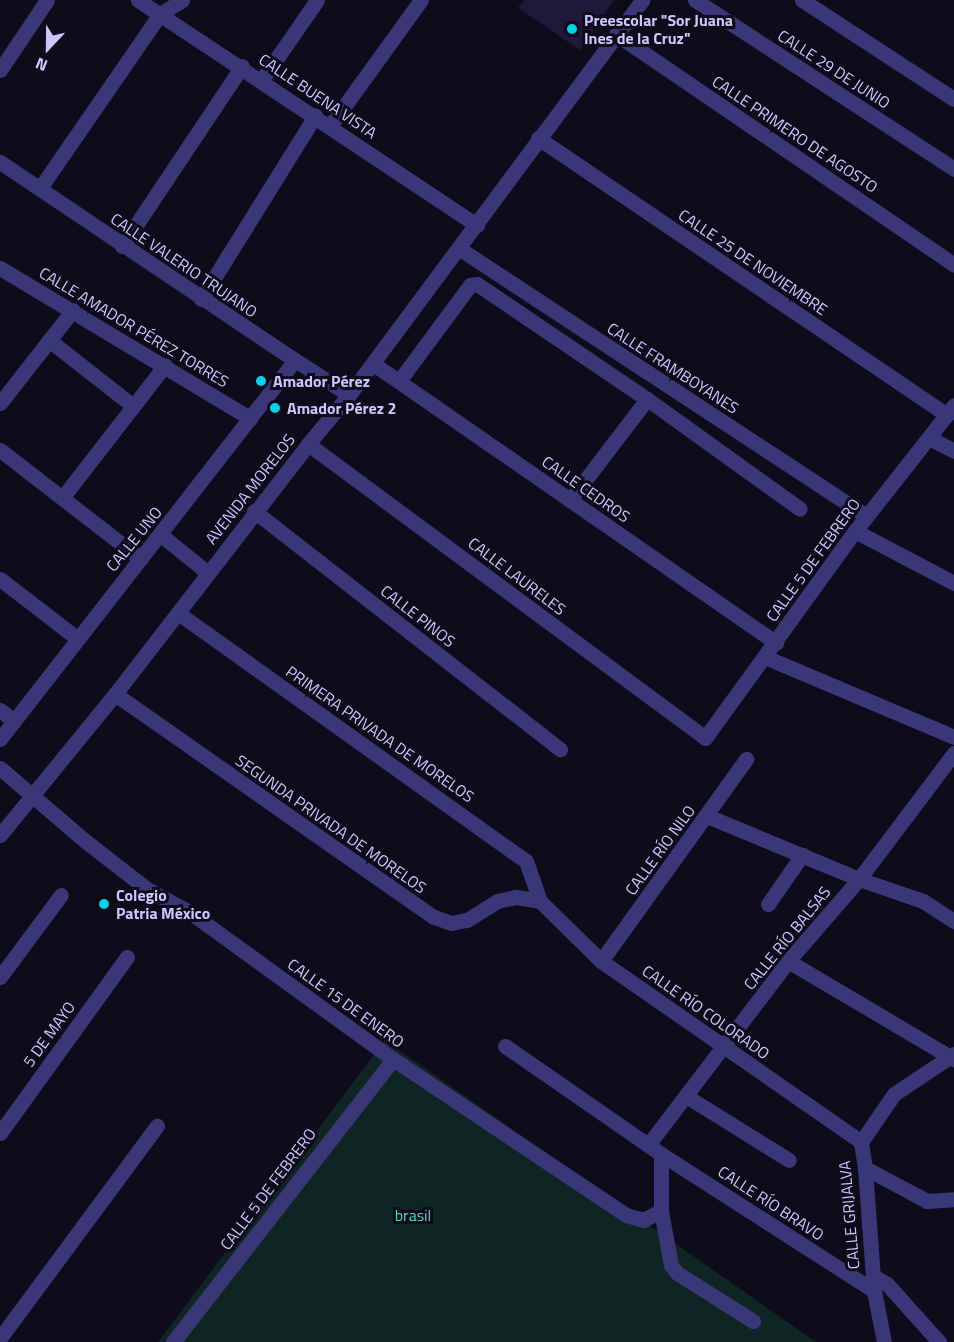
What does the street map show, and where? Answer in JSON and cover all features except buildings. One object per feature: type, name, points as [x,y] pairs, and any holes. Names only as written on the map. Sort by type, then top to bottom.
[{"type":"street","points":[[0,70],[47,0]]},
{"type":"street","name":"CALLE BUENA VISTA","points":[[138,0],[242,66],[477,225]]},
{"type":"street","points":[[40,188],[160,14],[182,0]]},
{"type":"street","points":[[261,81],[317,0]]},
{"type":"street","points":[[330,126],[421,0]]},
{"type":"street","name":"AVENIDA MORELOS","points":[[0,835],[115,694],[254,511],[375,365],[538,138],[642,0]]},
{"type":"street","name":"CALLE 29 DE JUNIO","points":[[695,0],[954,169]]},
{"type":"street","points":[[802,0],[954,99]]},
{"type":"street","name":"CALLE PRIMERO DE AGOSTO","points":[[616,34],[954,265]]},
{"type":"street","points":[[122,246],[242,66]]},
{"type":"street","points":[[201,299],[315,116]]},
{"type":"street","name":"CALLE 25 DE NOVIEMBRE","points":[[538,138],[950,410]]},
{"type":"street","name":"CALLE VALERIO TRUJANO","points":[[0,162],[201,299],[349,395]]},
{"type":"street","name":"CALLE FRAMBOYANES","points":[[460,249],[866,516]]},
{"type":"street","name":"CALLE AMADOR PÉREZ TORRES","points":[[0,268],[250,418]]},
{"type":"street","points":[[399,381],[470,285],[477,284],[646,399],[800,509]]},
{"type":"street","points":[[0,403],[73,310]]},
{"type":"street","points":[[49,340],[132,405]]},
{"type":"street","name":"CALLE UNO","points":[[0,740],[295,360]]},
{"type":"street","points":[[62,498],[165,365]]},
{"type":"street","name":"CALLE CEDROS","points":[[375,365],[776,643]]},
{"type":"street","points":[[570,500],[646,399]]},
{"type":"street","name":"CALLE 5 DE FEBRERO","points":[[705,738],[866,516],[950,410]]},
{"type":"street","points":[[929,438],[954,451]]},
{"type":"street","name":"CALLE LAURELES","points":[[308,444],[705,738]]},
{"type":"street","points":[[0,450],[141,559]]},
{"type":"street","name":"CALLE PINOS","points":[[254,511],[560,749]]},
{"type":"street","points":[[855,531],[954,583]]},
{"type":"street","points":[[161,535],[208,573]]},
{"type":"street","points":[[0,579],[78,639]]},
{"type":"street","name":"PRIMERA PRIVADA DE MORELOS","points":[[178,613],[526,861],[540,901]]},
{"type":"street","points":[[765,657],[954,737]]},
{"type":"street","name":"SEGUNDA PRIVADA DE MORELOS","points":[[115,694],[434,917],[451,923],[467,920],[497,901],[516,897],[540,901]]},
{"type":"street","points":[[0,710],[14,721]]},
{"type":"street","name":"CALLE RÍO BALSAS","points":[[655,1149],[686,1096],[788,962],[859,879],[954,753]]},
{"type":"street","name":"CALLE RÍO NILO","points":[[601,961],[746,759]]},
{"type":"street","name":"CALLE 15 DE ENERO","points":[[0,768],[32,793],[84,840],[147,889],[191,913],[393,1059],[626,1215],[643,1220],[657,1214]]},
{"type":"street","points":[[706,816],[859,879],[923,901],[954,921]]},
{"type":"street","points":[[768,904],[802,855]]},
{"type":"street","points":[[0,977],[61,895]]},
{"type":"street","name":"CALLE RÍO COLORADO","points":[[540,901],[601,961],[861,1142]]},
{"type":"street","name":"5 DE MAYO","points":[[0,1133],[127,957]]},
{"type":"street","points":[[788,962],[953,1056]]},
{"type":"street","name":"CALLE RÍO BRAVO","points":[[505,1046],[655,1149],[873,1283],[887,1284],[939,1342]]},
{"type":"street","name":"CALLE GRIJALVA","points":[[884,1342],[873,1283],[861,1142],[894,1094],[953,1056]]},
{"type":"street","name":"CALLE 5 DE FEBRERO","points":[[173,1342],[393,1059]]},
{"type":"street","points":[[686,1096],[789,1160]]},
{"type":"street","points":[[0,1338],[158,1126]]},
{"type":"street","points":[[655,1149],[657,1214],[671,1264],[677,1273],[753,1321]]},
{"type":"street","points":[[865,1168],[927,1201],[954,1199]]},
{"type":"green space","name":"brasil","points":[[385,1040],[816,1342],[158,1342]]},
{"type":"place","name":"Preescolar \"Sor Juana Ines de la Cruz\"","points":[[572,29]]},
{"type":"place","name":"Amador Pérez","points":[[261,381]]},
{"type":"place","name":"Amador Pérez 2","points":[[275,408]]},
{"type":"place","name":"Colegio Patria México","points":[[104,904]]}]
